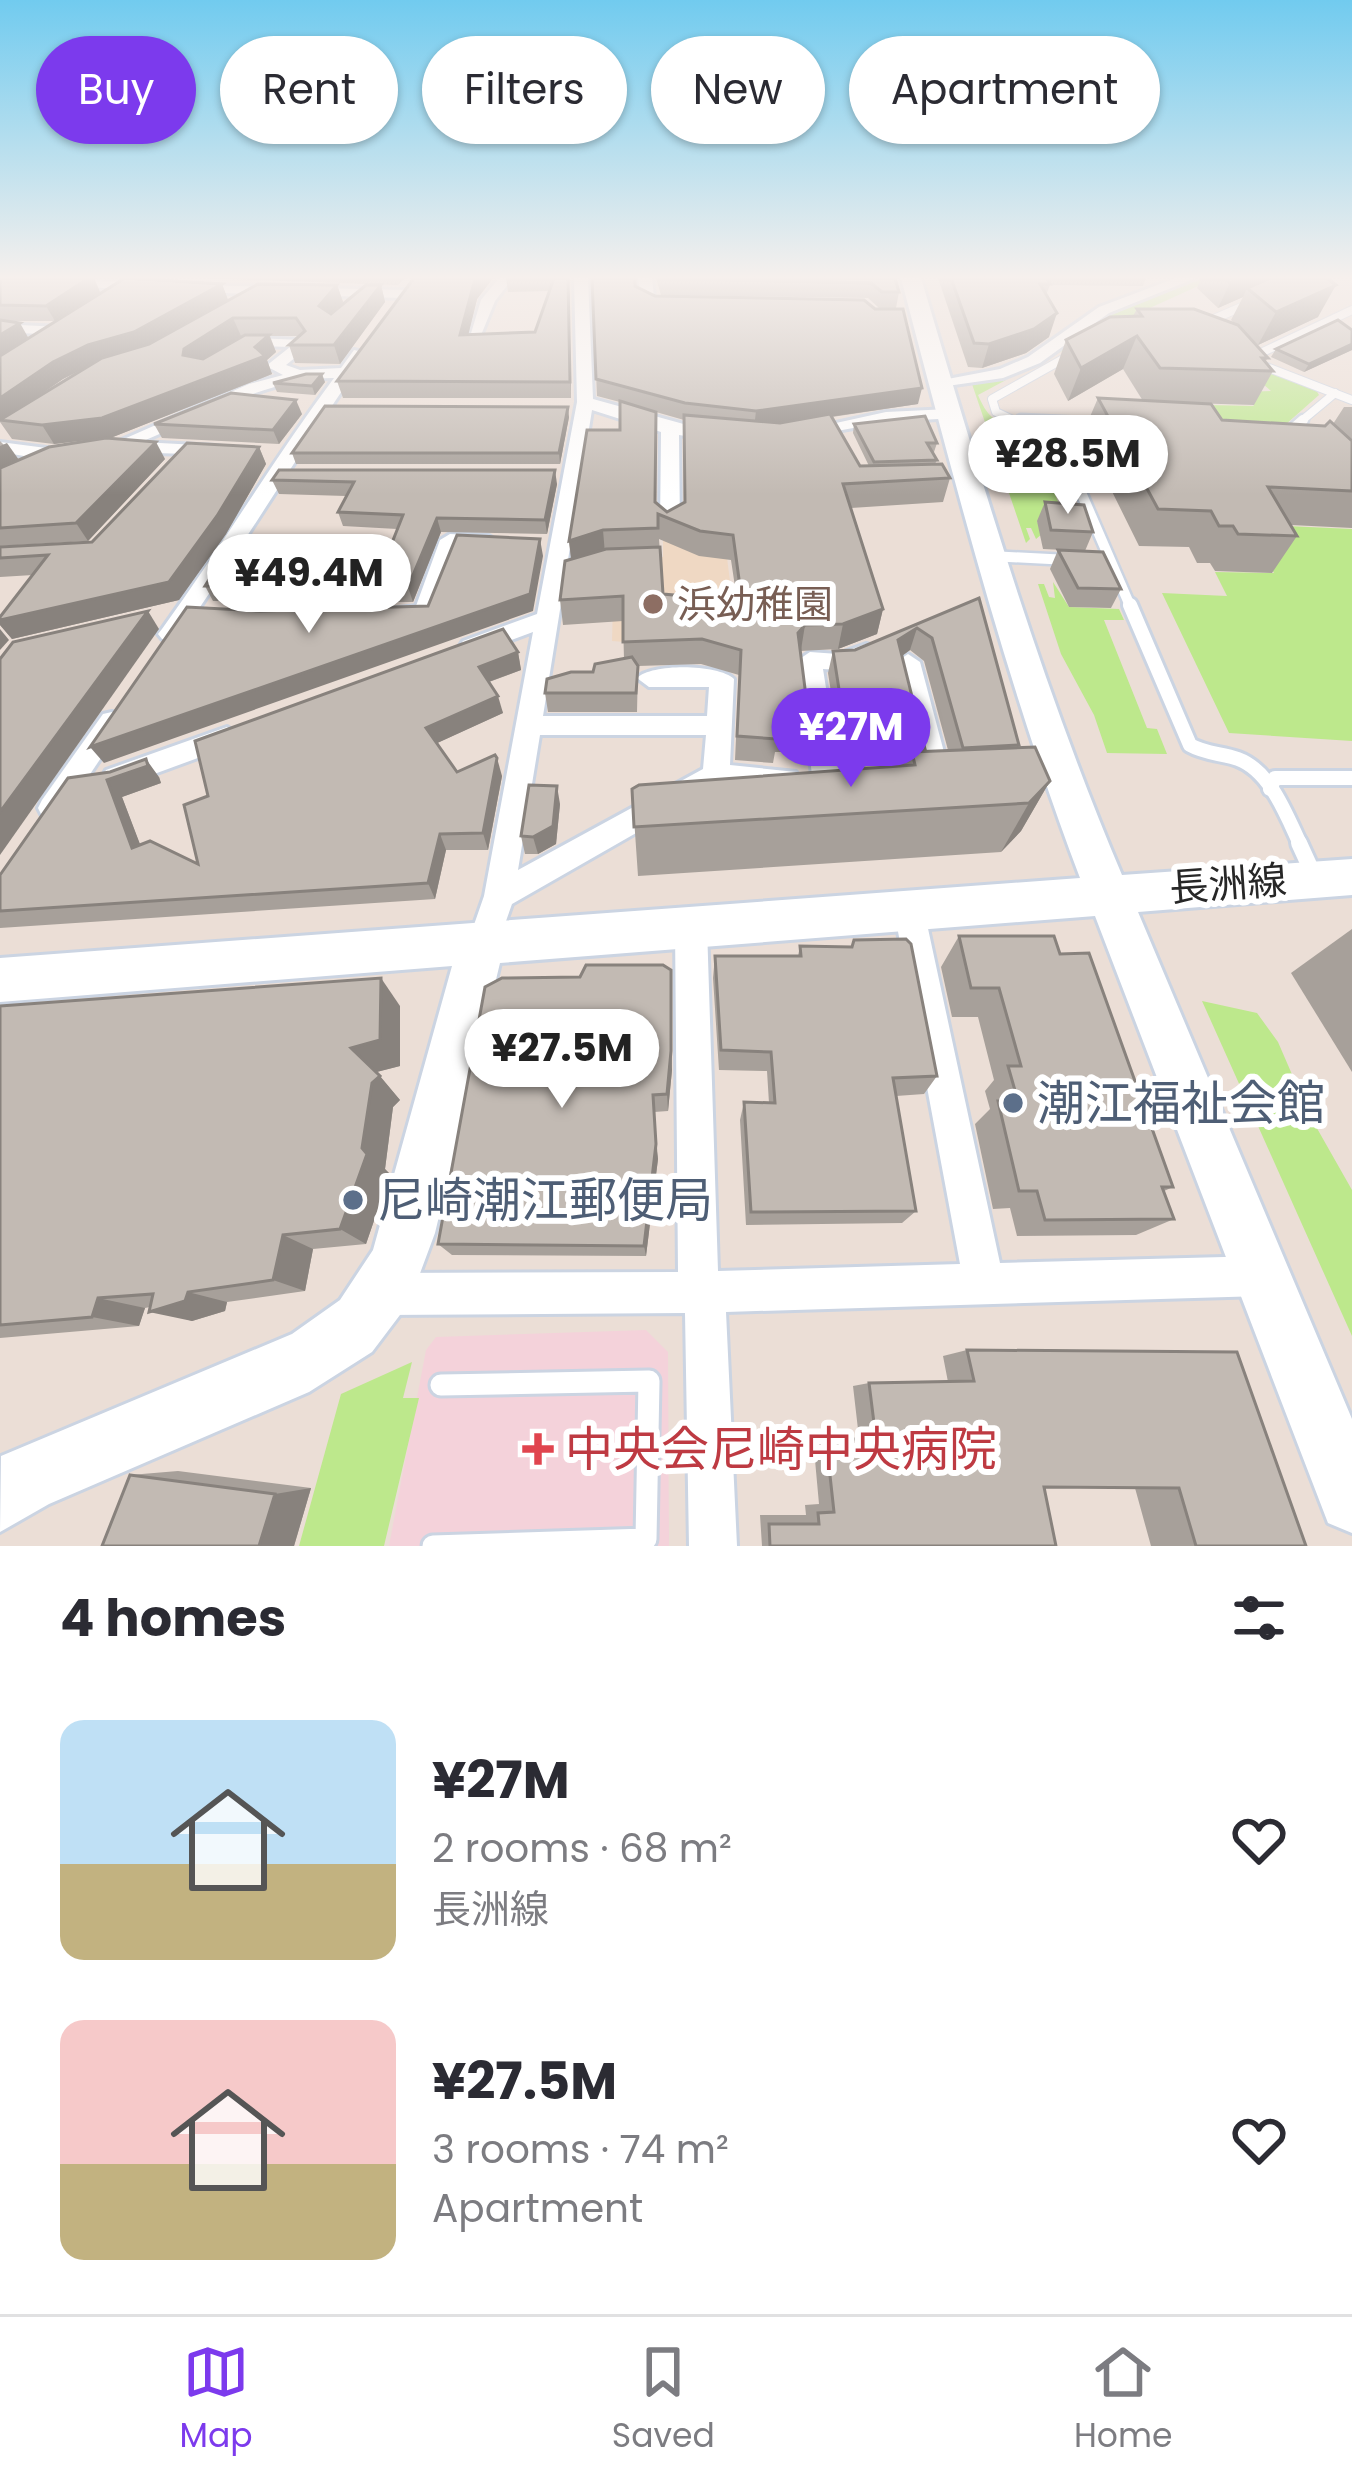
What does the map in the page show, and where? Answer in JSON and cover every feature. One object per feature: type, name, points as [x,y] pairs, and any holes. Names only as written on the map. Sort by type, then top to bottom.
[{"type":"street","points":[[245,350],[219,369],[256,388]]},
{"type":"street","points":[[296,350],[274,366],[299,375]]},
{"type":"street","points":[[160,649],[194,611],[282,464],[363,350]]},
{"type":"street","points":[[0,1498],[25,1480],[327,1350],[358,1325],[382,1294],[400,1255],[460,1010],[492,919],[546,619],[562,576],[541,544],[577,406],[578,350]]},
{"type":"street","points":[[928,350],[949,414],[957,477],[990,556],[996,607],[1052,780],[1105,892],[1352,1499]]},
{"type":"street","points":[[940,382],[1003,373],[1048,350]]},
{"type":"street","points":[[116,446],[256,388],[299,375],[345,373]]},
{"type":"street","points":[[238,398],[280,403]]},
{"type":"street","points":[[577,406],[670,428],[737,437]]},
{"type":"street","points":[[778,437],[840,436],[949,414]]},
{"type":"street","points":[[0,436],[18,424]]},
{"type":"street","points":[[670,428],[670,527]]},
{"type":"street","points":[[0,447],[54,455],[116,446],[227,452]]},
{"type":"street","points":[[173,467],[189,450]]},
{"type":"street","points":[[18,472],[54,455]]},
{"type":"street","points":[[381,614],[425,613],[450,540],[541,544]]},
{"type":"street","points":[[145,620],[194,611]]},
{"type":"street","points":[[438,659],[546,619]]},
{"type":"street","points":[[492,919],[716,774],[837,783],[810,660],[840,662],[883,644]]},
{"type":"street","points":[[908,662],[937,786]]},
{"type":"street","points":[[649,678],[722,679],[716,774]]},
{"type":"street","points":[[35,834],[122,706]]},
{"type":"street","points":[[528,726],[718,725]]},
{"type":"street","points":[[71,781],[114,778],[244,730]]},
{"type":"street","name":"長洲線","points":[[0,980],[492,919],[691,927],[1334,878]]},
{"type":"street","points":[[909,910],[984,1285]]},
{"type":"street","points":[[691,927],[697,1269],[705,1292],[713,1546]]},
{"type":"street","points":[[382,1294],[705,1292],[1262,1276]]},
{"type":"lane","points":[[1248,359],[1267,350]]},
{"type":"lane","points":[[1226,351],[1352,400]]},
{"type":"lane","points":[[1075,352],[992,399],[997,412],[1013,420],[1123,425]]},
{"type":"lane","points":[[1312,446],[1295,427],[1335,393]]},
{"type":"lane","points":[[1051,423],[1190,746],[1204,756],[1239,758],[1260,771],[1334,878]]},
{"type":"lane","points":[[1283,430],[1299,431]]},
{"type":"lane","points":[[990,556],[1111,562]]},
{"type":"lane","points":[[1270,789],[1275,778],[1352,778]]},
{"type":"lane","points":[[433,1546],[646,1542],[649,1381],[442,1385]]},
{"type":"shaded area","points":[[722,519],[739,651],[612,641],[614,568],[606,561],[663,557],[663,530]]},
{"type":"shaded area","name":"中央会尼崎中央病院","points":[[646,1330],[668,1352],[669,1546],[389,1546],[426,1350],[436,1337]]},
{"type":"green space","points":[[1152,350],[1214,350],[1319,395],[1285,425],[1209,422],[1161,404],[1254,406],[1244,392],[1271,391],[1254,376]]},
{"type":"green space","points":[[1006,380],[978,395],[984,408],[999,422],[1046,433],[1031,435],[1063,514],[1084,522],[1037,521],[1042,534],[1036,539],[1031,528],[1026,528],[1030,539],[1026,543],[972,384]]},
{"type":"green space","points":[[1265,525],[1352,529],[1352,741],[1229,733],[1162,593],[1227,596],[1215,572],[1274,573],[1259,549]]},
{"type":"green space","points":[[1053,582],[1069,607],[1119,609],[1124,620],[1104,620],[1147,728],[1157,729],[1167,754],[1107,753],[1094,715],[1061,654],[1038,584],[1044,584],[1049,597],[1055,598]]},
{"type":"green space","points":[[1202,1001],[1257,1013],[1278,1042],[1310,1116],[1352,1190],[1352,1336]]},
{"type":"green space","points":[[412,1362],[403,1398],[419,1398],[384,1546],[299,1546],[341,1394]]},
{"type":"building","points":[[9,350],[77,350],[0,398],[0,356]]},
{"type":"building","points":[[128,350],[184,350],[183,355],[203,359],[218,350],[258,350],[265,356],[102,418],[42,425],[0,420],[102,358]]},
{"type":"building","points":[[360,350],[569,350],[570,382],[337,381]]},
{"type":"building","points":[[595,350],[913,350],[922,388],[756,411],[685,403],[596,379]]},
{"type":"building","points":[[1071,350],[1112,350],[1081,368]]},
{"type":"building","points":[[1147,350],[1261,350],[1273,371],[1160,368]]},
{"type":"building","points":[[1279,350],[1339,350],[1309,364]]},
{"type":"building","points":[[322,374],[312,386],[273,383]]},
{"type":"building","points":[[231,393],[296,400],[273,430],[154,424]]},
{"type":"building","points":[[1098,398],[1211,404],[1222,420],[1325,426],[1330,421],[1352,441],[1352,491],[1268,487],[1297,536],[1238,534],[1233,526],[1219,526],[1211,511],[1158,509]]},
{"type":"building","points":[[620,401],[656,412],[655,502],[667,512],[685,502],[684,415],[780,423],[830,414],[860,466],[942,464],[950,478],[843,484],[883,609],[843,624],[805,625],[798,633],[810,728],[777,728],[776,739],[737,736],[741,650],[702,639],[623,642],[623,596],[560,600],[565,561],[606,549],[660,547],[663,594],[742,601],[733,535],[700,531],[658,514],[658,528],[603,530],[569,541],[587,430],[620,430]]},
{"type":"building","points":[[325,406],[568,407],[559,453],[292,453]]},
{"type":"building","points":[[925,416],[937,443],[927,443],[937,460],[874,462],[854,424]]},
{"type":"building","points":[[106,438],[156,442],[76,523],[0,528],[0,468],[49,447]]},
{"type":"building","points":[[187,443],[259,447],[169,582],[0,620],[48,555],[0,558],[0,547],[92,542]]},
{"type":"building","points":[[279,470],[555,470],[545,520],[437,518],[408,587],[205,586],[225,554],[311,554],[300,577],[378,578],[403,515],[338,512],[354,482],[272,480]]},
{"type":"building","points":[[1045,502],[1084,505],[1093,532],[1051,530]]},
{"type":"building","points":[[457,535],[540,539],[530,594],[90,747],[187,607],[260,611],[428,606]]},
{"type":"building","points":[[1058,550],[1103,552],[1121,589],[1078,588]]},
{"type":"building","points":[[979,598],[1019,745],[963,748],[932,638],[917,628],[898,640],[925,749],[895,748],[892,734],[846,734],[833,651],[855,650]]},
{"type":"building","points":[[148,611],[0,812],[0,659],[13,642]]},
{"type":"building","points":[[503,629],[518,652],[479,667],[498,696],[426,728],[457,772],[497,758],[483,833],[440,834],[428,883],[0,911],[0,875],[68,778],[110,772],[146,759],[148,766],[107,780],[132,848],[150,841],[198,864],[184,805],[208,796],[195,741]]},
{"type":"building","points":[[632,657],[638,666],[636,693],[545,693],[547,679],[593,672],[595,664]]},
{"type":"building","points":[[1035,747],[1050,781],[1029,803],[634,827],[632,789],[639,785],[915,765],[912,752]]},
{"type":"building","points":[[529,785],[557,786],[553,826],[533,837],[521,836]]},
{"type":"building","points":[[959,936],[1054,936],[1060,954],[1089,953],[1173,1187],[1162,1187],[1174,1219],[1045,1220],[1037,1191],[1019,1191],[998,1101],[1018,1101],[1008,1066],[1021,1066],[999,988],[971,988]]},
{"type":"building","points":[[906,939],[911,944],[937,1076],[893,1078],[916,1211],[751,1212],[744,1102],[775,1103],[771,1052],[721,1050],[715,956],[801,956],[800,946],[852,947],[854,940]]},
{"type":"building","points":[[586,965],[663,965],[671,970],[667,1094],[653,1095],[656,1144],[644,1246],[438,1244],[485,987],[502,978],[580,977]]},
{"type":"building","points":[[381,978],[380,1040],[351,1048],[380,1076],[372,1083],[362,1148],[367,1154],[340,1229],[283,1235],[273,1280],[188,1292],[185,1301],[149,1312],[153,1294],[98,1298],[92,1317],[0,1325],[0,1006]]},
{"type":"building","points":[[967,1350],[1237,1352],[1306,1546],[1196,1546],[1179,1488],[1044,1487],[1056,1546],[770,1546],[769,1524],[819,1524],[818,1513],[834,1512],[826,1439],[876,1439],[869,1383],[974,1381]]},
{"type":"building","points":[[130,1475],[275,1494],[259,1546],[102,1546]]},
{"type":"place","name":"浜幼稚園","points":[[653,604]]},
{"type":"place","name":"潮江福祉会館","points":[[1013,1103]]},
{"type":"place","name":"尼崎潮江郵便局","points":[[353,1200]]},
{"type":"place","name":"中央会尼崎中央病院","points":[[538,1449]]}]
